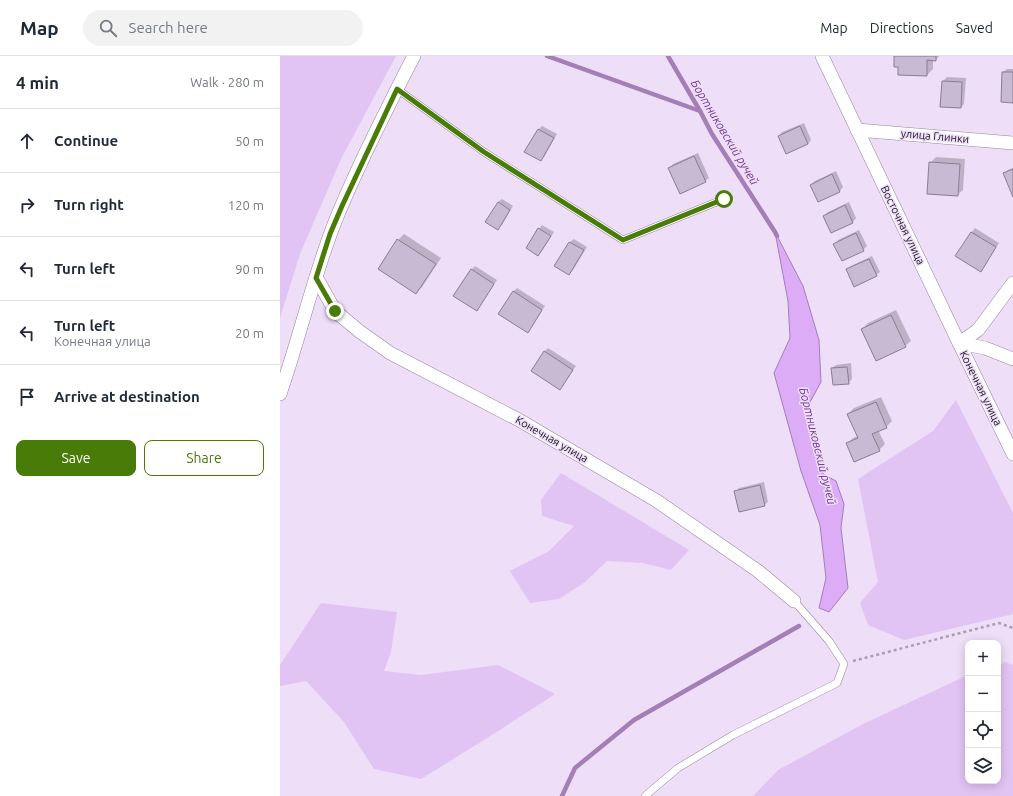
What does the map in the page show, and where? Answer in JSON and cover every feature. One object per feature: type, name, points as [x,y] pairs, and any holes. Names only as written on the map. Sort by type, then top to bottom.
[{"type":"street","points":[[280,394],[330,234],[397,89],[414,56]]},
{"type":"street","name":"Восточная улица","points":[[822,56],[960,343]]},
{"type":"street","name":"улица Глинки","points":[[857,130],[1013,142]]},
{"type":"street","name":"Конечная улица","points":[[316,278],[335,311],[359,331],[390,353],[519,420],[658,501],[758,571],[794,601]]},
{"type":"street","points":[[960,343],[978,330],[1013,283]]},
{"type":"street","points":[[960,343],[985,348],[1013,360]]},
{"type":"street","name":"Конечная улица","points":[[960,343],[1013,454]]},
{"type":"lane","points":[[397,89],[484,152],[623,240],[724,199]]},
{"type":"lane","points":[[645,796],[678,768],[733,735],[837,683],[844,664],[829,641],[794,601]]},
{"type":"path","points":[[844,664],[999,623],[1012,627],[1013,624]]},
{"type":"shaded area","points":[[280,56],[396,56],[341,159],[300,254],[280,318]]},
{"type":"shaded area","points":[[775,232],[803,286],[819,340],[821,382],[809,404],[823,474],[836,481],[844,504],[841,528],[848,588],[829,612],[819,608],[826,578],[820,525],[801,471],[774,373],[790,338],[788,301]]},
{"type":"shaded area","points":[[956,400],[1013,513],[1013,614],[904,640],[868,625],[860,603],[878,582],[858,479],[933,431]]},
{"type":"shaded area","points":[[561,473],[689,550],[671,570],[643,563],[607,561],[585,582],[559,599],[530,603],[510,571],[549,551],[574,526],[542,516],[541,500]]},
{"type":"shaded area","points":[[321,603],[397,612],[391,652],[384,671],[421,675],[498,665],[555,694],[421,779],[374,769],[344,722],[306,681],[280,686],[280,665]]},
{"type":"shaded area","points":[[1006,662],[1013,665],[1013,796],[753,796],[778,770],[863,724],[965,676],[965,784],[1001,784],[1001,664]]},
{"type":"building","points":[[894,56],[936,56],[936,61],[927,60],[927,76],[898,75],[898,67],[894,67]]},
{"type":"building","points":[[1002,72],[1013,72],[1013,103],[1001,102]]},
{"type":"building","points":[[942,81],[962,82],[961,108],[940,107]]},
{"type":"building","points":[[800,126],[808,144],[786,154],[778,136]]},
{"type":"building","points":[[538,129],[554,138],[541,161],[524,152]]},
{"type":"building","points":[[694,156],[706,182],[680,194],[668,168]]},
{"type":"building","points":[[929,162],[960,164],[958,196],[927,194]]},
{"type":"building","points":[[1013,169],[1013,197],[1003,173]]},
{"type":"building","points":[[832,174],[840,192],[818,202],[810,185]]},
{"type":"building","points":[[498,202],[510,210],[498,230],[485,222]]},
{"type":"building","points":[[845,205],[853,223],[831,233],[823,216]]},
{"type":"building","points":[[538,228],[551,236],[538,256],[526,248]]},
{"type":"building","points":[[971,232],[996,247],[981,272],[955,256]]},
{"type":"building","points":[[856,233],[864,251],[842,261],[833,244]]},
{"type":"building","points":[[397,239],[436,264],[416,294],[378,269]]},
{"type":"building","points":[[569,242],[584,250],[569,275],[554,266]]},
{"type":"building","points":[[869,259],[877,276],[854,287],[846,269]]},
{"type":"building","points":[[471,269],[494,284],[477,311],[453,296]]},
{"type":"building","points":[[513,291],[542,310],[528,333],[498,314]]},
{"type":"building","points":[[891,315],[906,347],[876,361],[861,329]]},
{"type":"building","points":[[544,351],[573,370],[560,390],[531,371]]},
{"type":"building","points":[[847,367],[849,384],[833,385],[831,368]]},
{"type":"building","points":[[876,402],[887,428],[872,434],[880,451],[854,462],[846,443],[858,438],[847,414]]},
{"type":"building","points":[[760,485],[765,506],[739,512],[734,491]]},
{"type":"waterway","points":[[547,56],[700,111]]},
{"type":"waterway","name":"Бортниковский ручей","points":[[668,56],[712,134],[777,236]]},
{"type":"waterway","name":"Бортниковский ручей","points":[[562,796],[575,768],[634,720],[799,626]]},
{"type":"route","points":[[335,311],[316,278],[330,234],[354,178],[397,89],[484,152],[623,240],[724,199]]}]
